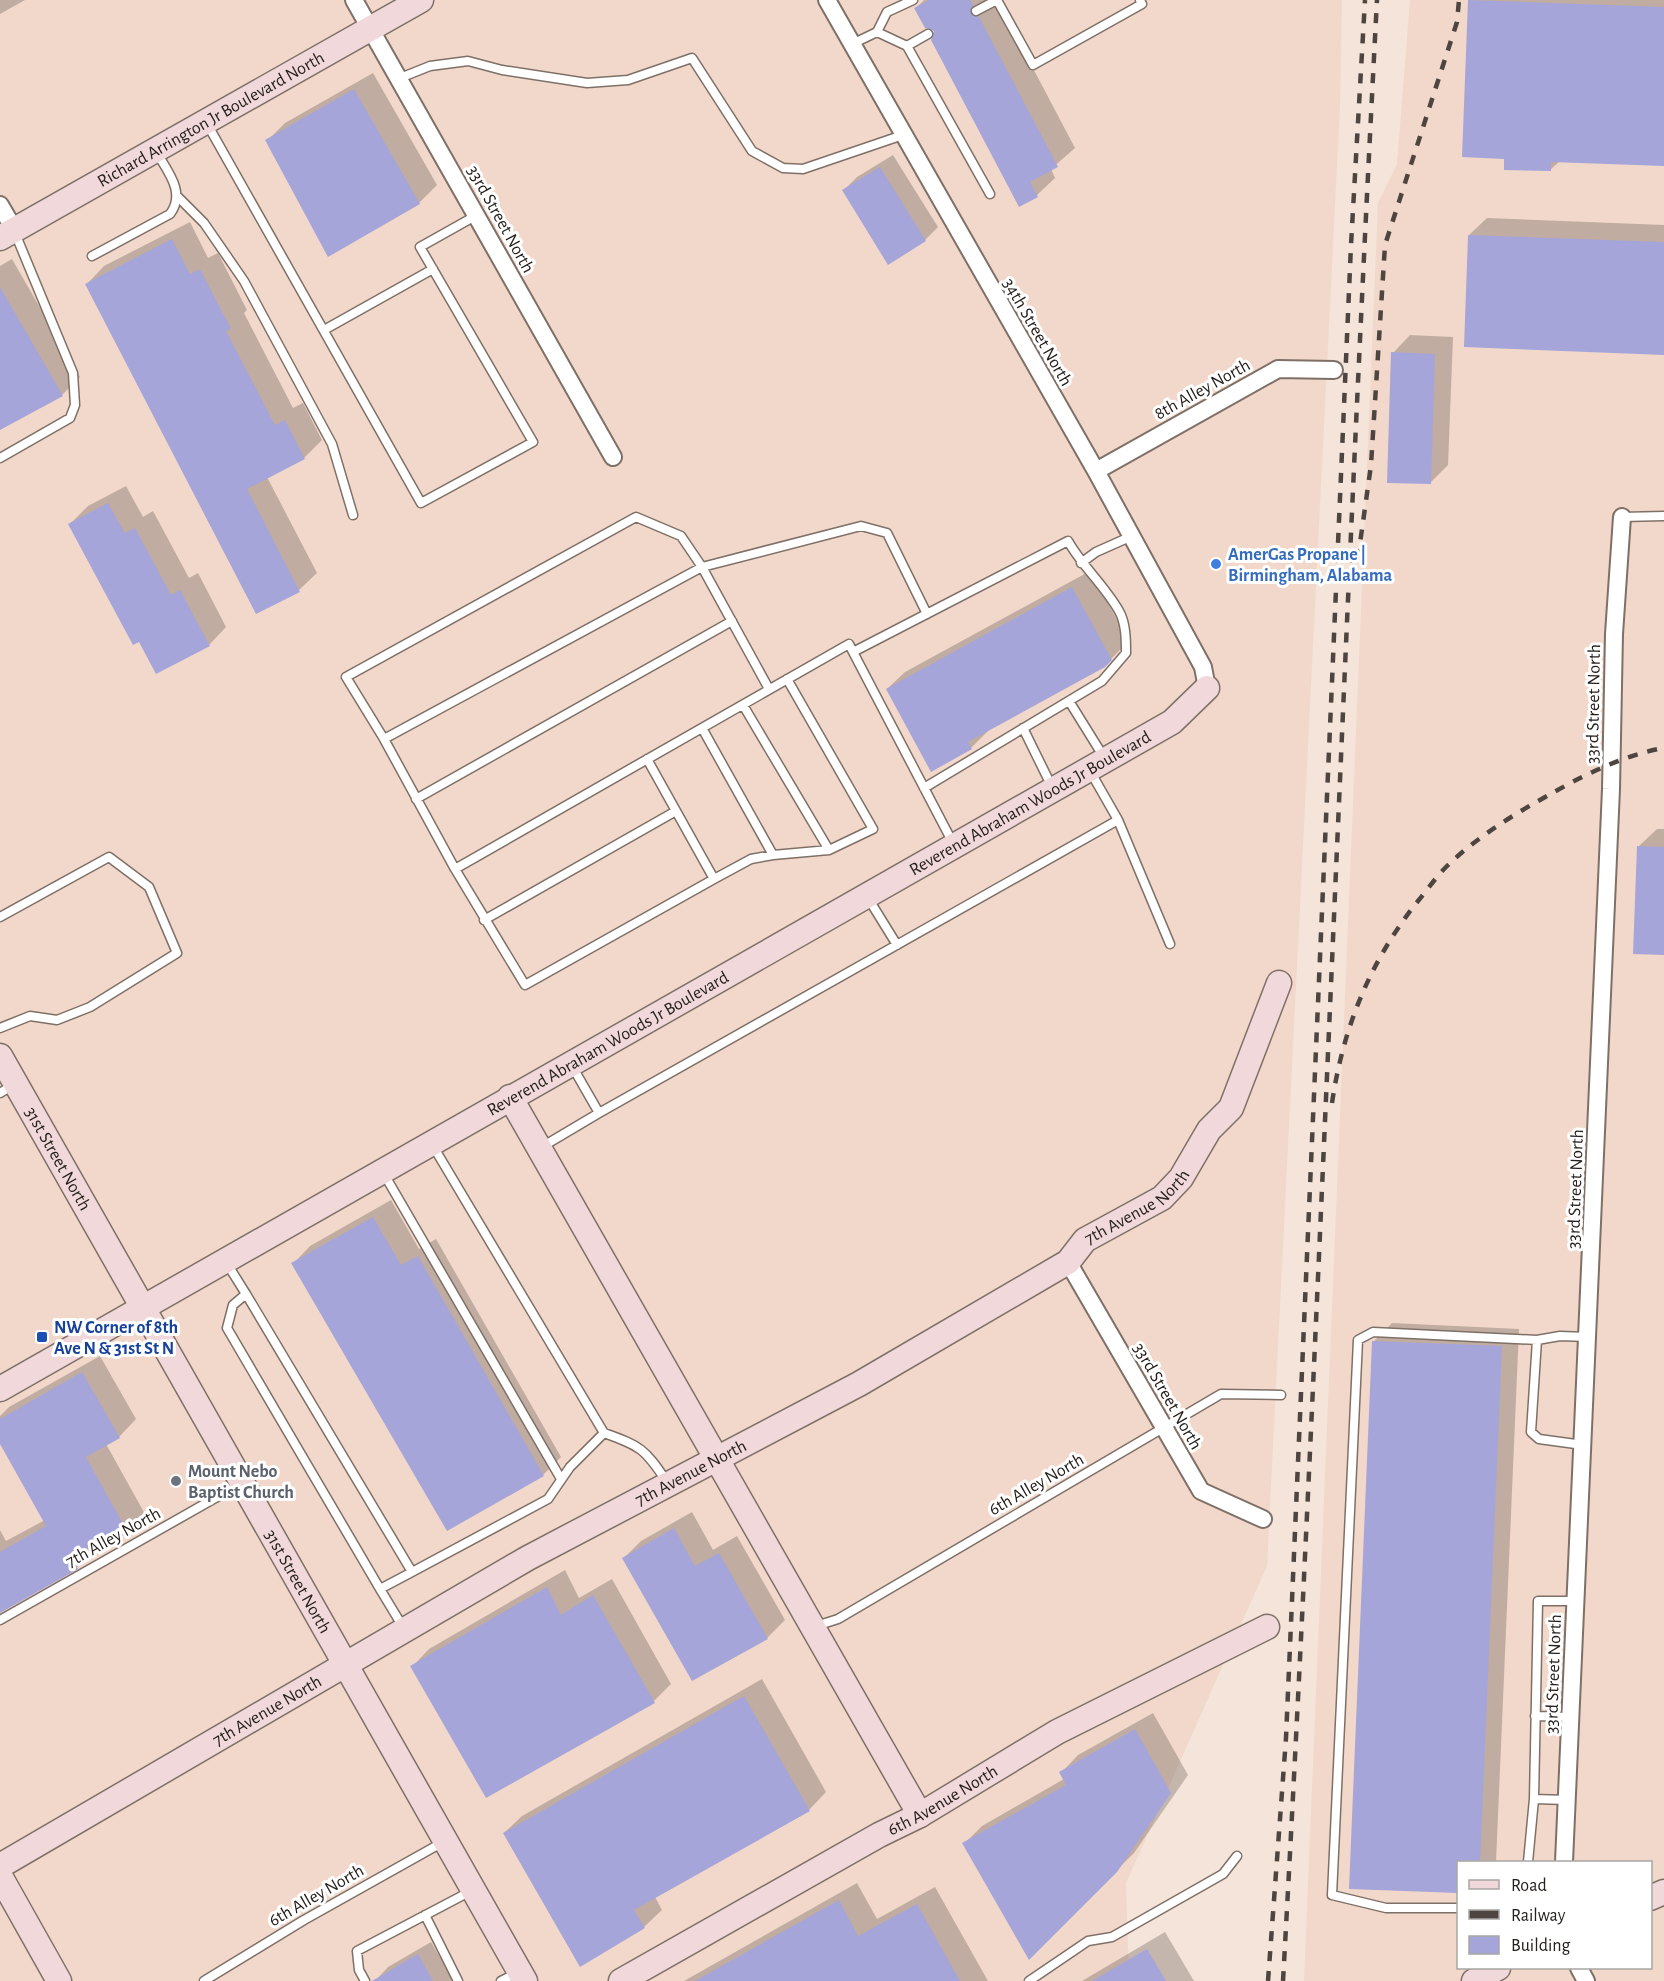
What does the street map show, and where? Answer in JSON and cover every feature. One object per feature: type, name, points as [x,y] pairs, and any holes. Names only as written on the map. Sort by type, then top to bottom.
[{"type":"street","name":"33rd Street North","points":[[354,0],[372,28],[613,458]]},
{"type":"street","name":"Richard Arrington Jr Boulevard North","points":[[7,234],[421,0]]},
{"type":"street","name":"34th Street North","points":[[827,0],[1096,471],[1203,667],[1207,688]]},
{"type":"street","points":[[0,205],[7,234]]},
{"type":"street","name":"8th Alley North","points":[[1096,471],[1278,369],[1334,370]]},
{"type":"street","name":"33rd Street North","points":[[1564,1861],[1611,789],[1614,634],[1622,517]]},
{"type":"street","name":"Reverend Abraham Woods Jr Boulevard","points":[[0,1389],[1172,722],[1207,688]]},
{"type":"street","name":"7th Avenue North","points":[[0,1866],[528,1558],[718,1461],[869,1378],[1068,1262],[1085,1240],[1161,1197],[1181,1178],[1209,1130],[1231,1108],[1279,983]]},
{"type":"street","name":"31st Street North","points":[[0,1056],[8,1088],[142,1308],[243,1483],[473,1890],[515,1978]]},
{"type":"street","points":[[510,1098],[920,1815]]},
{"type":"street","name":"33rd Street North","points":[[1068,1262],[1201,1491],[1263,1519]]},
{"type":"street","name":"6th Avenue North","points":[[621,1981],[879,1835],[920,1815],[1057,1732],[1267,1627]]},
{"type":"street","points":[[0,1876],[59,1981]]},
{"type":"street","points":[[1474,1981],[1496,1969]]},
{"type":"lane","points":[[852,44],[877,32],[887,12],[913,0]]},
{"type":"lane","points":[[976,11],[997,0],[1033,65],[1141,2],[1151,0]]},
{"type":"lane","points":[[877,32],[907,46],[990,194]]},
{"type":"lane","points":[[907,46],[928,34]]},
{"type":"lane","points":[[400,78],[430,66],[468,61],[502,70],[587,83],[628,80],[692,58],[752,151],[783,168],[803,169],[903,135]]},
{"type":"lane","points":[[206,122],[421,503],[532,442],[420,247],[477,215]]},
{"type":"lane","points":[[92,256],[170,213],[176,206],[177,196],[174,182],[156,150]]},
{"type":"lane","points":[[177,196],[204,223],[244,281],[332,444],[353,514]]},
{"type":"lane","points":[[0,458],[70,418],[75,405],[73,373],[7,234]]},
{"type":"lane","points":[[324,330],[433,269]]},
{"type":"lane","points":[[1622,517],[1664,516]]},
{"type":"lane","points":[[770,689],[702,567],[681,536],[636,517],[346,677],[384,739],[484,920],[525,985],[750,859],[829,850],[873,829],[787,680]]},
{"type":"lane","points":[[384,739],[702,567],[861,525],[887,533],[927,614]]},
{"type":"lane","points":[[1081,563],[1096,552],[1132,537]]},
{"type":"lane","points":[[853,652],[1068,541],[1081,563],[1120,612],[1126,639],[1126,653],[1102,681],[924,788]]},
{"type":"lane","points":[[416,799],[732,621]]},
{"type":"lane","points":[[455,869],[849,644],[954,846]]},
{"type":"lane","points":[[1069,701],[1170,944]]},
{"type":"lane","points":[[743,705],[829,850]]},
{"type":"lane","points":[[702,728],[773,855]]},
{"type":"lane","points":[[1023,728],[1053,790]]},
{"type":"lane","points":[[647,759],[714,879]]},
{"type":"lane","points":[[484,920],[676,811]]},
{"type":"lane","points":[[539,1148],[1118,820]]},
{"type":"lane","points":[[0,917],[109,857],[149,887],[177,953],[90,1008],[57,1020],[30,1016],[0,1028]]},
{"type":"lane","points":[[866,896],[897,945]]},
{"type":"lane","points":[[571,1063],[599,1113]]},
{"type":"lane","points":[[431,1143],[604,1433],[632,1443],[647,1452],[669,1486]]},
{"type":"lane","points":[[382,1171],[561,1479]]},
{"type":"lane","points":[[225,1261],[412,1572]]},
{"type":"lane","points":[[246,1294],[233,1305],[227,1328],[405,1630]]},
{"type":"lane","points":[[1457,1908],[1386,1908],[1332,1895],[1358,1340],[1373,1332],[1537,1340],[1560,1336],[1588,1337]]},
{"type":"lane","points":[[1537,1340],[1531,1432],[1539,1439],[1582,1445]]},
{"type":"lane","name":"6th Alley North","points":[[813,1628],[838,1619],[1221,1394],[1281,1395]]},
{"type":"lane","points":[[381,1589],[548,1499],[570,1467],[604,1433]]},
{"type":"lane","name":"7th Alley North","points":[[0,1620],[243,1483]]},
{"type":"lane","points":[[1528,1861],[1534,1799],[1538,1601],[1575,1601]]},
{"type":"lane","points":[[1536,1716],[1570,1717]]},
{"type":"lane","points":[[1534,1799],[1567,1800]]},
{"type":"lane","name":"6th Alley North","points":[[204,1981],[304,1920],[445,1841]]},
{"type":"lane","points":[[1029,1981],[1088,1941],[1112,1937],[1223,1874],[1237,1856]]},
{"type":"lane","points":[[365,1981],[359,1970],[357,1951],[473,1890]]},
{"type":"lane","points":[[425,1915],[458,1981]]},
{"type":"shaded area","points":[[0,0],[1342,0],[1340,105],[1267,1566],[1126,1883],[1129,1981],[0,1981]]},
{"type":"shaded area","points":[[1410,0],[1664,0],[1664,1981],[1304,1981],[1378,203],[1397,164]]},
{"type":"building","points":[[929,0],[970,0],[973,5],[971,14],[979,17],[1058,167],[1030,182],[1038,197],[1019,207],[931,40],[934,31],[925,28],[914,8]]},
{"type":"building","points":[[1468,0],[1664,7],[1664,166],[1551,162],[1551,171],[1504,170],[1504,159],[1462,157]]},
{"type":"building","points":[[354,89],[420,204],[328,257],[265,140]]},
{"type":"building","points":[[880,167],[926,241],[888,265],[842,190]]},
{"type":"building","points":[[1468,235],[1664,242],[1664,355],[1464,347]]},
{"type":"building","points":[[172,239],[190,274],[200,269],[231,329],[226,331],[275,425],[285,420],[305,459],[247,489],[300,592],[256,614],[85,284]]},
{"type":"building","points":[[0,287],[63,396],[0,430]]},
{"type":"building","points":[[1391,352],[1435,354],[1431,484],[1387,483]]},
{"type":"building","points":[[108,503],[125,533],[135,528],[171,595],[180,590],[210,646],[156,674],[139,642],[133,645],[68,524]]},
{"type":"building","points":[[1072,587],[1112,660],[1105,667],[968,742],[972,749],[931,772],[886,689]]},
{"type":"building","points":[[1637,846],[1664,847],[1664,955],[1633,954]]},
{"type":"building","points":[[373,1217],[401,1265],[418,1256],[544,1476],[447,1531],[291,1263]]},
{"type":"building","points":[[1372,1341],[1502,1346],[1480,1861],[1457,1861],[1457,1893],[1349,1889]]},
{"type":"building","points":[[82,1372],[120,1438],[86,1457],[128,1533],[99,1549],[96,1543],[72,1557],[78,1569],[0,1613],[0,1552],[46,1526],[0,1444],[0,1419]]},
{"type":"building","points":[[674,1528],[695,1566],[719,1553],[768,1639],[692,1681],[622,1558]]},
{"type":"building","points":[[547,1587],[561,1615],[593,1595],[655,1703],[486,1798],[410,1666]]},
{"type":"building","points":[[744,1696],[810,1811],[634,1910],[645,1928],[580,1967],[503,1833]]},
{"type":"building","points":[[1135,1729],[1171,1793],[1117,1872],[1029,1960],[962,1843],[1066,1785],[1059,1772]]},
{"type":"building","points":[[839,1900],[858,1936],[917,1904],[960,1981],[695,1981]]},
{"type":"building","points":[[1147,1949],[1166,1981],[1092,1981]]},
{"type":"building","points":[[418,1954],[433,1981],[372,1981]]},
{"type":"railway","points":[[1268,1981],[1286,1738],[1351,245],[1365,0]]},
{"type":"railway","points":[[1283,1981],[1377,0]]},
{"type":"railway","points":[[1355,579],[1371,465],[1385,245],[1457,22],[1459,0]]},
{"type":"railway","points":[[1332,1103],[1343,1048],[1361,996],[1386,947],[1443,870],[1494,828],[1560,788],[1618,761],[1664,748]]},
{"type":"place","name":"AmerGas Propane | Birmingham, Alabama","points":[[1216,564]]},
{"type":"place","name":"NW Corner of 8th Ave N & 31st St N","points":[[42,1337]]},
{"type":"place","name":"Mount Nebo Baptist Church","points":[[176,1481]]}]
